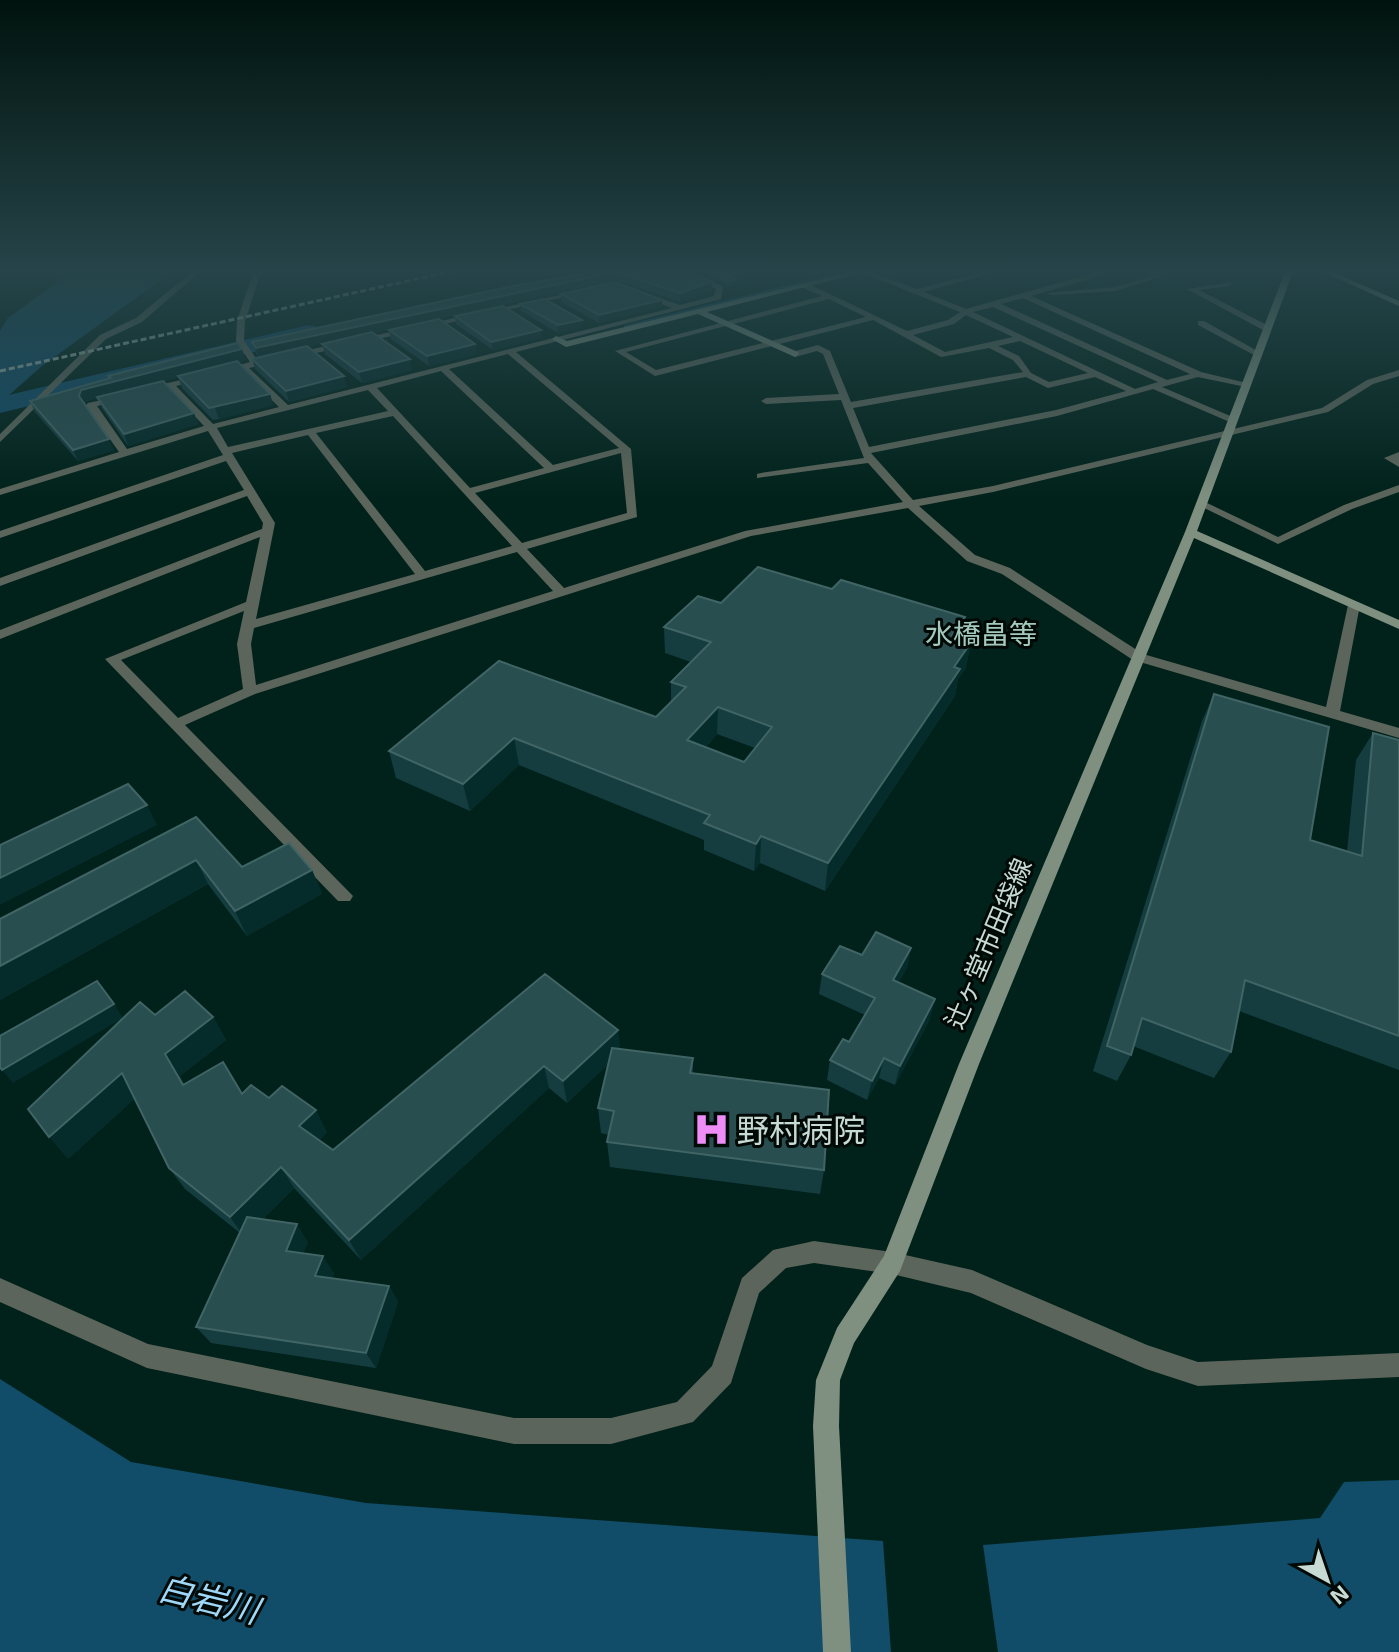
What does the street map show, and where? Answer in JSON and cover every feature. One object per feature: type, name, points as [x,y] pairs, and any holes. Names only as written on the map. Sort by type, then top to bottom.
[{"type":"main road","points":[[777,346],[795,354]]},
{"type":"main road","name":"辻ヶ堂市田袋線","points":[[837,1652],[826,1426],[828,1380],[845,1336],[892,1263],[940,1134],[1191,532],[1259,346]]},
{"type":"main road","points":[[1191,532],[1399,625]]},
{"type":"street","points":[[0,439],[93,346]]},
{"type":"street","points":[[243,346],[255,363]]},
{"type":"street","points":[[144,392],[329,346]]},
{"type":"street","points":[[1,494],[124,452],[211,427],[528,346]]},
{"type":"street","points":[[638,346],[619,351],[655,373],[764,346]]},
{"type":"street","points":[[928,346],[944,355],[985,346]]},
{"type":"street","points":[[992,346],[1016,358],[1027,374]]},
{"type":"street","points":[[1038,346],[1135,392]]},
{"type":"street","points":[[1086,346],[1167,383]]},
{"type":"street","points":[[1136,346],[1198,374],[1246,384]]},
{"type":"street","points":[[1244,346],[1257,353]]},
{"type":"street","points":[[479,348],[491,356]]},
{"type":"street","points":[[795,354],[818,348],[827,353],[868,456],[911,504],[971,558],[1006,571],[1138,657],[1399,733]]},
{"type":"street","points":[[311,350],[323,360]]},
{"type":"street","points":[[249,625],[633,515],[626,449],[509,351]]},
{"type":"street","points":[[413,363],[426,372]]},
{"type":"street","points":[[242,366],[286,408]]},
{"type":"street","points":[[442,368],[551,469]]},
{"type":"street","points":[[176,724],[250,691],[749,533],[993,489],[1230,426],[1325,410],[1370,382],[1399,373]]},
{"type":"street","points":[[766,401],[845,401],[1027,374],[1048,385],[1095,374]]},
{"type":"street","points":[[761,476],[1001,426],[1198,374]]},
{"type":"street","points":[[347,379],[365,388],[393,413],[560,591]]},
{"type":"street","points":[[170,385],[211,427],[269,523],[244,644],[250,691]]},
{"type":"street","points":[[1155,387],[1230,426]]},
{"type":"street","points":[[124,452],[91,405],[131,395]]},
{"type":"street","points":[[0,535],[228,454],[393,413]]},
{"type":"street","points":[[310,432],[422,575]]},
{"type":"street","points":[[467,492],[626,449]]},
{"type":"street","points":[[1399,455],[1389,458],[1399,464]]},
{"type":"street","points":[[1201,504],[1278,541],[1348,507],[1399,488]]},
{"type":"street","points":[[0,582],[251,491]]},
{"type":"street","points":[[0,635],[269,530]]},
{"type":"street","points":[[252,604],[112,659],[344,896]]},
{"type":"street","points":[[1332,714],[1354,605]]},
{"type":"street","points":[[0,1290],[147,1356],[514,1431],[611,1431],[684,1413],[722,1374],[750,1286],[781,1258],[814,1252],[892,1263],[972,1282],[1146,1357],[1198,1374],[1399,1365]]},
{"type":"water","points":[[0,346],[69,346],[42,366],[0,403]]},
{"type":"water","name":"白岩川","points":[[0,1379],[131,1462],[366,1503],[883,1541],[891,1652],[0,1652]]},
{"type":"water","points":[[1399,1480],[1399,1652],[998,1652],[983,1545],[1320,1518],[1344,1482]]},
{"type":"building","points":[[226,346],[240,346],[242,349],[81,390],[79,396],[109,439],[73,450],[30,401],[111,378],[108,376]]},
{"type":"building","points":[[307,346],[344,376],[286,391],[252,359]]},
{"type":"building","points":[[325,346],[392,346],[410,359],[359,372]]},
{"type":"building","points":[[413,346],[467,346],[427,356]]},
{"type":"building","points":[[237,361],[270,394],[209,408],[178,376]]},
{"type":"building","points":[[163,381],[194,413],[124,434],[97,397]]},
{"type":"building","points":[[758,567],[832,589],[841,580],[965,617],[952,635],[972,641],[954,667],[960,669],[828,863],[761,836],[756,844],[704,823],[710,815],[514,738],[463,784],[389,751],[499,661],[656,717],[686,687],[671,682],[711,642],[664,627],[698,596],[721,603]],"holes":[[[718,707],[772,727],[744,762],[687,740]]]},
{"type":"building","points":[[1214,694],[1329,727],[1310,840],[1362,856],[1373,733],[1399,740],[1399,1036],[1245,980],[1231,1052],[1142,1018],[1131,1055],[1107,1046]]},
{"type":"building","points":[[128,784],[147,805],[0,878],[0,845]]},
{"type":"building","points":[[196,817],[242,867],[289,843],[312,870],[235,911],[196,860],[0,966],[0,919]]},
{"type":"building","points":[[876,932],[911,948],[893,980],[935,999],[900,1066],[884,1058],[872,1081],[830,1060],[843,1039],[849,1042],[875,998],[822,974],[840,946],[862,955]]},
{"type":"building","points":[[545,974],[618,1030],[563,1081],[544,1066],[349,1240],[281,1167],[230,1217],[169,1168],[122,1073],[49,1137],[28,1109],[140,1002],[155,1015],[185,991],[213,1017],[165,1054],[183,1085],[223,1062],[242,1094],[251,1085],[269,1098],[282,1086],[316,1110],[299,1126],[333,1150]]},
{"type":"building","points":[[97,981],[114,1004],[2,1070],[0,1036]]},
{"type":"building","points":[[612,1048],[693,1058],[690,1073],[829,1090],[824,1170],[607,1142],[614,1111],[598,1108]]},
{"type":"building","points":[[247,1217],[297,1224],[286,1251],[323,1256],[315,1276],[389,1286],[366,1353],[196,1327]]},
{"type":"waterway","points":[[0,405],[249,346]]},
{"type":"railway","points":[[0,371],[113,346]]},
{"type":"place","name":"野村病院","points":[[711,1129]]},
{"type":"district","name":"水橋畠等","points":[[981,633]]}]
